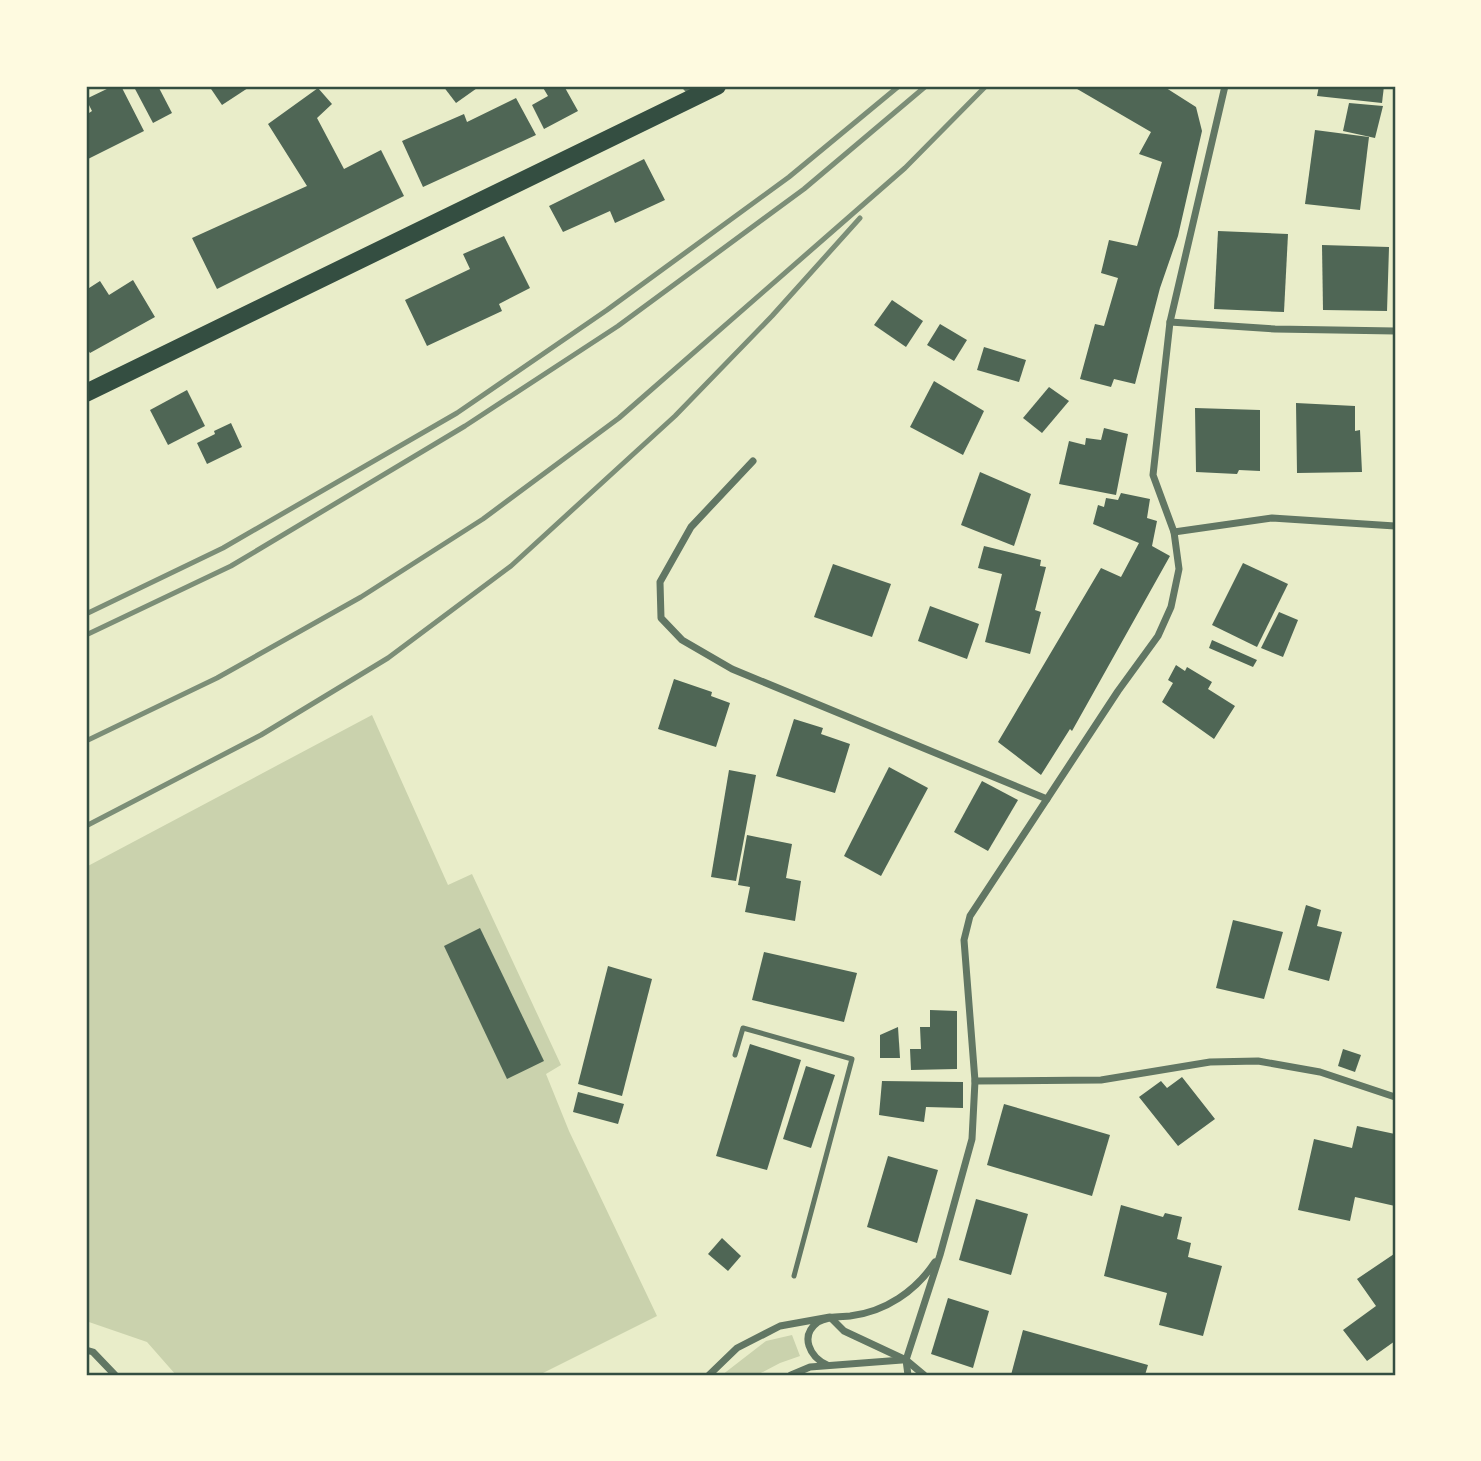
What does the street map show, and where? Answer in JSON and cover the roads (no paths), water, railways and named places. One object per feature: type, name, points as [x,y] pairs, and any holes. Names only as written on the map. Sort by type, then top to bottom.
[{"type":"main road","points":[[86,393],[690,92],[717,86]]},
{"type":"street","points":[[908,1375],[906,1360],[940,1255],[972,1139],[975,1081],[964,940],[970,916],[1118,691],[1158,635],[1171,607],[1180,569],[1174,532],[1153,475],[1170,322],[1225,86]]},
{"type":"street","points":[[1170,322],[1275,329],[1395,331]]},
{"type":"street","points":[[753,461],[691,527],[660,582],[661,618],[682,640],[732,669],[1047,799]]},
{"type":"street","points":[[1174,532],[1272,518],[1395,526]]},
{"type":"street","points":[[975,1081],[1101,1080],[1210,1062],[1258,1062],[1320,1072],[1395,1097]]},
{"type":"street","points":[[709,1375],[737,1348],[780,1326],[852,1316],[874,1311],[894,1302],[927,1274],[940,1255]]},
{"type":"street","points":[[830,1317],[844,1331],[906,1360],[924,1375]]},
{"type":"street","points":[[827,1364],[817,1360],[810,1351],[808,1340],[811,1329],[819,1321],[830,1317]]},
{"type":"street","points":[[86,1350],[93,1352],[115,1375]]},
{"type":"street","points":[[791,1375],[827,1364],[906,1360]]},
{"type":"lane","points":[[735,1055],[743,1028],[852,1059],[794,1276]]},
{"type":"railway","points":[[86,614],[223,548],[457,413],[607,310],[789,177],[899,86]]},
{"type":"railway","points":[[86,635],[231,566],[465,426],[618,326],[804,189],[926,86]]},
{"type":"railway","points":[[86,741],[217,678],[361,597],[483,519],[619,418],[905,168],[986,86]]},
{"type":"railway","points":[[86,826],[261,735],[388,658],[511,566],[675,416],[772,316],[860,218]]}]
